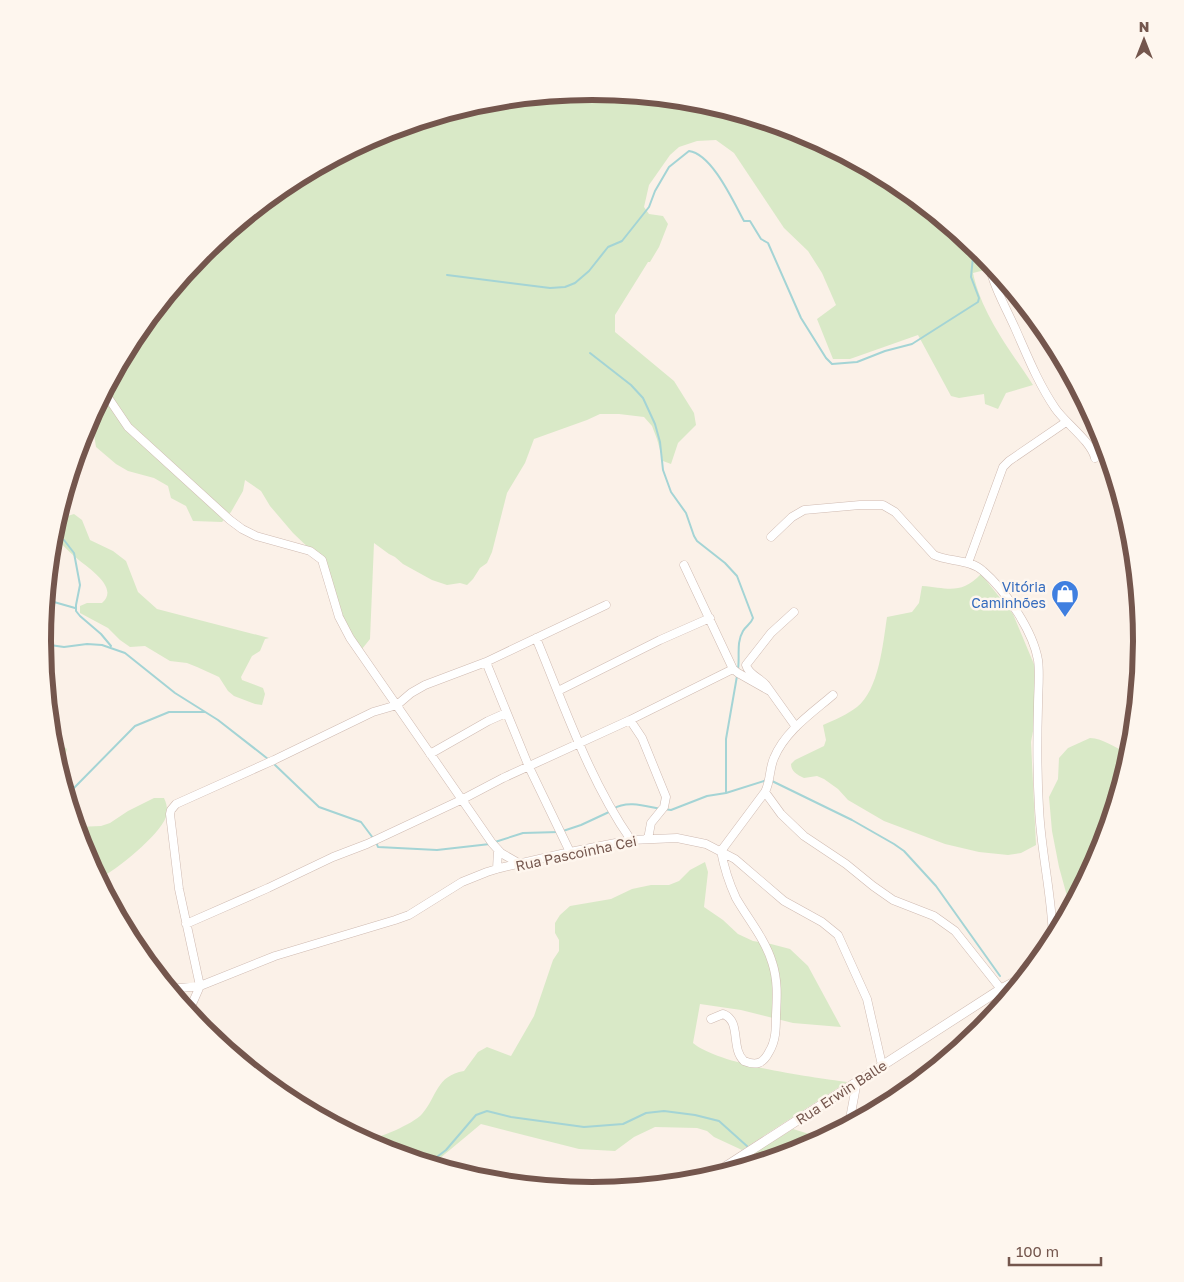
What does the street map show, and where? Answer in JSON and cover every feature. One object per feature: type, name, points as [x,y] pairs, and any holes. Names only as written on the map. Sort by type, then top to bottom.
[{"type":"street","points":[[991,276],[1029,361],[1049,398],[1066,422],[1092,448],[1095,458]]},
{"type":"street","points":[[109,399],[128,427],[230,520],[256,536],[310,551],[322,560],[339,617],[359,652],[498,850],[520,864]]},
{"type":"street","points":[[968,563],[1002,467],[1066,422]]},
{"type":"street","points":[[771,537],[792,517],[804,510],[883,505],[895,512],[934,555],[968,563],[983,571],[1014,607],[1032,642],[1038,661],[1037,768],[1039,809],[1041,840],[1052,902],[1053,923]]},
{"type":"street","points":[[684,565],[733,669],[772,692]]},
{"type":"street","points":[[191,1004],[200,986],[179,889],[170,819],[171,810],[176,804],[274,760],[384,707],[397,704],[417,688],[486,662],[606,605]]},
{"type":"street","points":[[794,612],[771,633],[746,665],[747,670],[762,680],[772,692],[796,727]]},
{"type":"street","points":[[558,691],[660,640],[710,618]]},
{"type":"street","points":[[536,638],[608,804],[631,840]]},
{"type":"street","points":[[486,662],[529,767],[570,852]]},
{"type":"street","points":[[186,924],[333,857],[367,844],[503,778],[630,720],[733,669]]},
{"type":"street","points":[[711,1019],[723,1014],[730,1019],[735,1031],[737,1052],[744,1061],[757,1064],[767,1057],[776,1029],[777,989],[775,972],[767,950],[732,888],[720,851],[765,792],[769,783],[774,756],[788,735],[833,695]]},
{"type":"street","points":[[430,754],[488,721],[506,713]]},
{"type":"street","points":[[630,720],[642,738],[666,797],[664,807],[651,823],[648,839]]},
{"type":"street","points":[[765,792],[781,814],[804,836],[846,864],[893,900],[934,916],[955,930],[1001,989]]},
{"type":"street","name":"Rua Pascoinha Cei","points":[[177,988],[200,986],[239,972],[268,958],[402,918],[462,882],[497,869],[631,840],[684,839],[706,844],[735,859],[784,901],[822,922],[838,934],[867,999],[882,1065]]},
{"type":"street","points":[[497,869],[498,850]]},
{"type":"street","name":"Rua Erwin Balle","points":[[731,1163],[1010,985]]},
{"type":"street","points":[[851,1115],[857,1081]]},
{"type":"green space","points":[[557,101],[627,101],[663,105],[732,119],[799,141],[862,173],[892,191],[949,234],[985,270],[973,273],[983,303],[998,332],[1033,385],[1006,393],[998,409],[985,404],[984,394],[959,398],[951,396],[918,335],[850,359],[833,359],[817,319],[836,305],[822,273],[808,251],[784,228],[734,153],[716,140],[697,141],[679,147],[670,155],[649,185],[644,207],[649,214],[663,216],[668,224],[659,247],[615,315],[615,332],[674,381],[694,413],[696,425],[678,443],[671,464],[663,461],[652,426],[644,417],[600,414],[534,439],[525,463],[507,493],[492,552],[487,563],[480,568],[467,585],[460,583],[447,585],[432,580],[403,564],[374,543],[370,639],[362,649],[354,648],[323,566],[315,554],[293,533],[270,506],[261,491],[245,480],[243,491],[231,512],[222,522],[193,521],[186,506],[171,498],[168,486],[154,478],[128,471],[116,464],[96,447],[93,431],[107,402],[142,341],[185,284],[235,234],[263,212],[292,191],[322,173],[385,141],[452,119],[521,105]]},
{"type":"green space","points":[[74,514],[82,520],[90,540],[113,551],[126,561],[138,592],[157,609],[269,638],[265,639],[260,651],[252,656],[241,677],[242,680],[263,688],[265,694],[262,705],[234,696],[228,691],[219,677],[197,667],[187,663],[170,661],[145,646],[130,647],[108,628],[80,613],[80,606],[87,603],[102,603],[107,597],[107,590],[99,577],[61,543],[66,516]]},
{"type":"green space","points":[[981,574],[1013,614],[1036,669],[1035,720],[1031,742],[1036,845],[1021,853],[1008,855],[979,852],[945,844],[884,821],[848,800],[838,789],[824,779],[817,776],[804,778],[793,771],[791,766],[795,760],[824,746],[826,740],[823,725],[850,712],[864,699],[875,678],[879,665],[887,617],[912,612],[919,603],[922,586],[947,589],[960,588],[974,581]]},
{"type":"green space","points":[[1090,738],[1095,738],[1121,750],[1104,815],[1092,848],[1067,898],[1052,831],[1049,797],[1058,779],[1059,758],[1068,748]]},
{"type":"green space","points":[[62,745],[67,749],[65,757]]},
{"type":"green space","points":[[154,798],[164,798],[167,815],[162,825],[146,843],[105,875],[84,827],[101,826],[110,823],[128,811]]},
{"type":"green space","points":[[705,862],[708,872],[704,907],[723,920],[738,934],[753,941],[790,949],[808,966],[841,1027],[793,1023],[741,1010],[700,1004],[693,1043],[723,1058],[744,1064],[847,1082],[742,1150],[714,1137],[707,1131],[697,1128],[655,1127],[634,1137],[615,1151],[579,1149],[481,1124],[439,1159],[377,1137],[418,1118],[427,1107],[438,1087],[448,1077],[464,1071],[478,1052],[487,1047],[511,1056],[534,1016],[553,960],[559,951],[559,940],[555,933],[555,923],[560,915],[570,906],[611,899],[632,889],[651,885],[669,885],[679,881],[690,870]]},
{"type":"green space","points":[[793,1129],[812,1135],[766,1153],[748,1157]]},
{"type":"waterway","points":[[447,275],[550,288],[565,287],[575,283],[589,271],[608,247],[622,241],[649,207],[655,191],[669,167],[689,151],[698,154],[714,169],[744,221],[750,221],[761,239],[768,243],[801,318],[826,358],[832,364],[857,362],[885,351],[912,344],[978,302],[979,298],[971,277],[973,258]]},
{"type":"waterway","points":[[590,353],[631,385],[643,398],[655,424],[660,442],[663,470],[671,492],[686,513],[694,536],[697,541],[725,563],[737,576],[753,618],[741,636],[738,669]]},
{"type":"waterway","points":[[64,540],[74,553],[80,585],[76,611],[111,646]]},
{"type":"waterway","points":[[52,602],[75,608]]},
{"type":"waterway","points":[[51,645],[64,647],[87,644],[102,645],[125,653],[175,693],[218,720],[268,759]]},
{"type":"waterway","points":[[726,793],[726,739],[737,676]]},
{"type":"waterway","points":[[72,789],[135,726],[169,712],[204,712]]},
{"type":"waterway","points":[[274,764],[319,807],[361,822],[373,838]]},
{"type":"waterway","points":[[664,809],[671,810],[707,796],[726,793],[767,780]]},
{"type":"waterway","points":[[772,781],[852,820],[904,851],[936,886],[1000,976]]},
{"type":"waterway","points":[[613,809],[630,804],[660,809]]},
{"type":"waterway","points":[[563,831],[609,812]]},
{"type":"waterway","points":[[495,842],[523,833],[559,832]]},
{"type":"waterway","points":[[376,842],[378,847],[437,850],[490,844]]},
{"type":"waterway","points":[[435,1158],[446,1150],[476,1115],[487,1111],[511,1117],[584,1127],[623,1124],[646,1113],[664,1111],[695,1115],[719,1121],[748,1147]]},
{"type":"place","name":"Vitória Caminhões","points":[[1065,618]]}]
